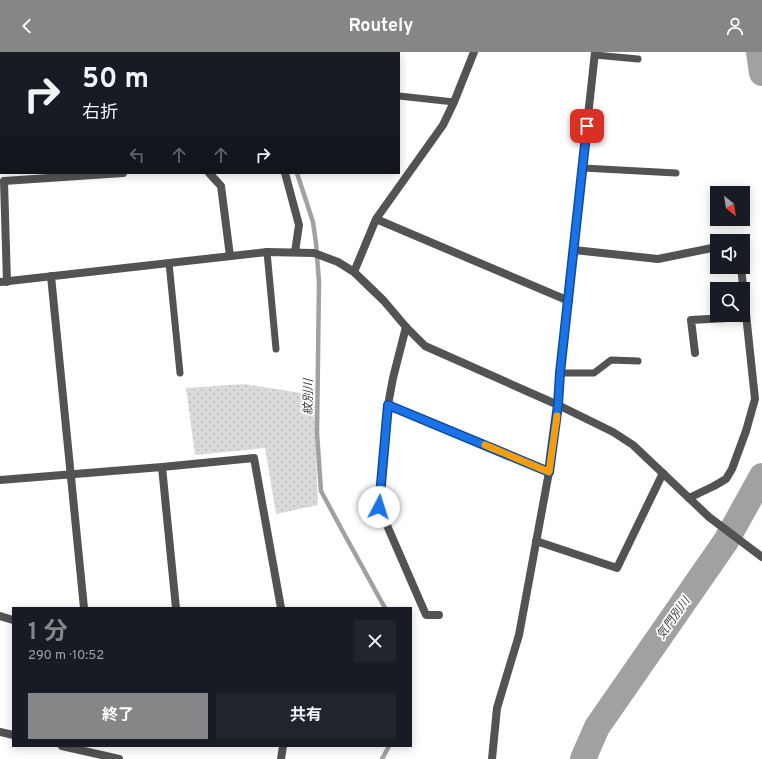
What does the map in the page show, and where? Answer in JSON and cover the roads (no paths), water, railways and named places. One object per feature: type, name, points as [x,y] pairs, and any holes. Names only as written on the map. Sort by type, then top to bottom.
[{"type":"street","points":[[354,272],[376,219],[443,125],[474,52]]},
{"type":"street","points":[[492,759],[497,708],[520,635],[549,472],[558,405],[560,373],[595,53]]},
{"type":"street","points":[[108,174],[2,181],[3,282],[267,252],[314,253],[338,262],[354,272],[384,301],[406,327],[425,346],[558,405],[613,432],[633,445],[709,517],[762,557]]},
{"type":"street","points":[[210,174],[221,186],[230,256]]},
{"type":"street","points":[[285,174],[299,225],[295,252]]},
{"type":"street","points":[[376,219],[569,301]]},
{"type":"street","points":[[574,250],[658,259],[710,248]]},
{"type":"street","points":[[51,276],[84,607]]},
{"type":"street","points":[[695,353],[691,320],[710,319]]},
{"type":"street","points":[[689,498],[726,479],[732,469],[746,431],[755,399],[747,322]]},
{"type":"street","points":[[406,327],[392,378],[388,405],[379,507],[426,616],[439,615]]},
{"type":"street","points":[[388,405],[549,472]]},
{"type":"street","points":[[0,480],[254,458],[281,607]]},
{"type":"street","points":[[162,467],[176,607]]},
{"type":"street","points":[[536,541],[617,568],[663,473]]},
{"type":"street","points":[[0,616],[12,620]]},
{"type":"street","points":[[0,732],[12,735]]},
{"type":"street","points":[[66,747],[119,759]]},
{"type":"street","points":[[281,759],[283,747]]},
{"type":"lane","points":[[595,53],[638,59]]},
{"type":"lane","points":[[400,96],[454,102]]},
{"type":"lane","points":[[583,168],[676,173]]},
{"type":"lane","points":[[267,252],[276,349]]},
{"type":"lane","points":[[169,263],[180,373]]},
{"type":"lane","points":[[560,373],[594,373],[611,360],[638,361]]},
{"type":"waterway","name":"気門別川","points":[[759,52],[762,73]]},
{"type":"waterway","name":"紋別川","points":[[297,174],[313,222],[319,282],[317,433],[321,491],[384,607]]},
{"type":"waterway","name":"気門別川","points":[[583,759],[597,727],[726,541],[762,476]]},
{"type":"waterway","name":"紋別川","points":[[382,759],[388,747]]}]
